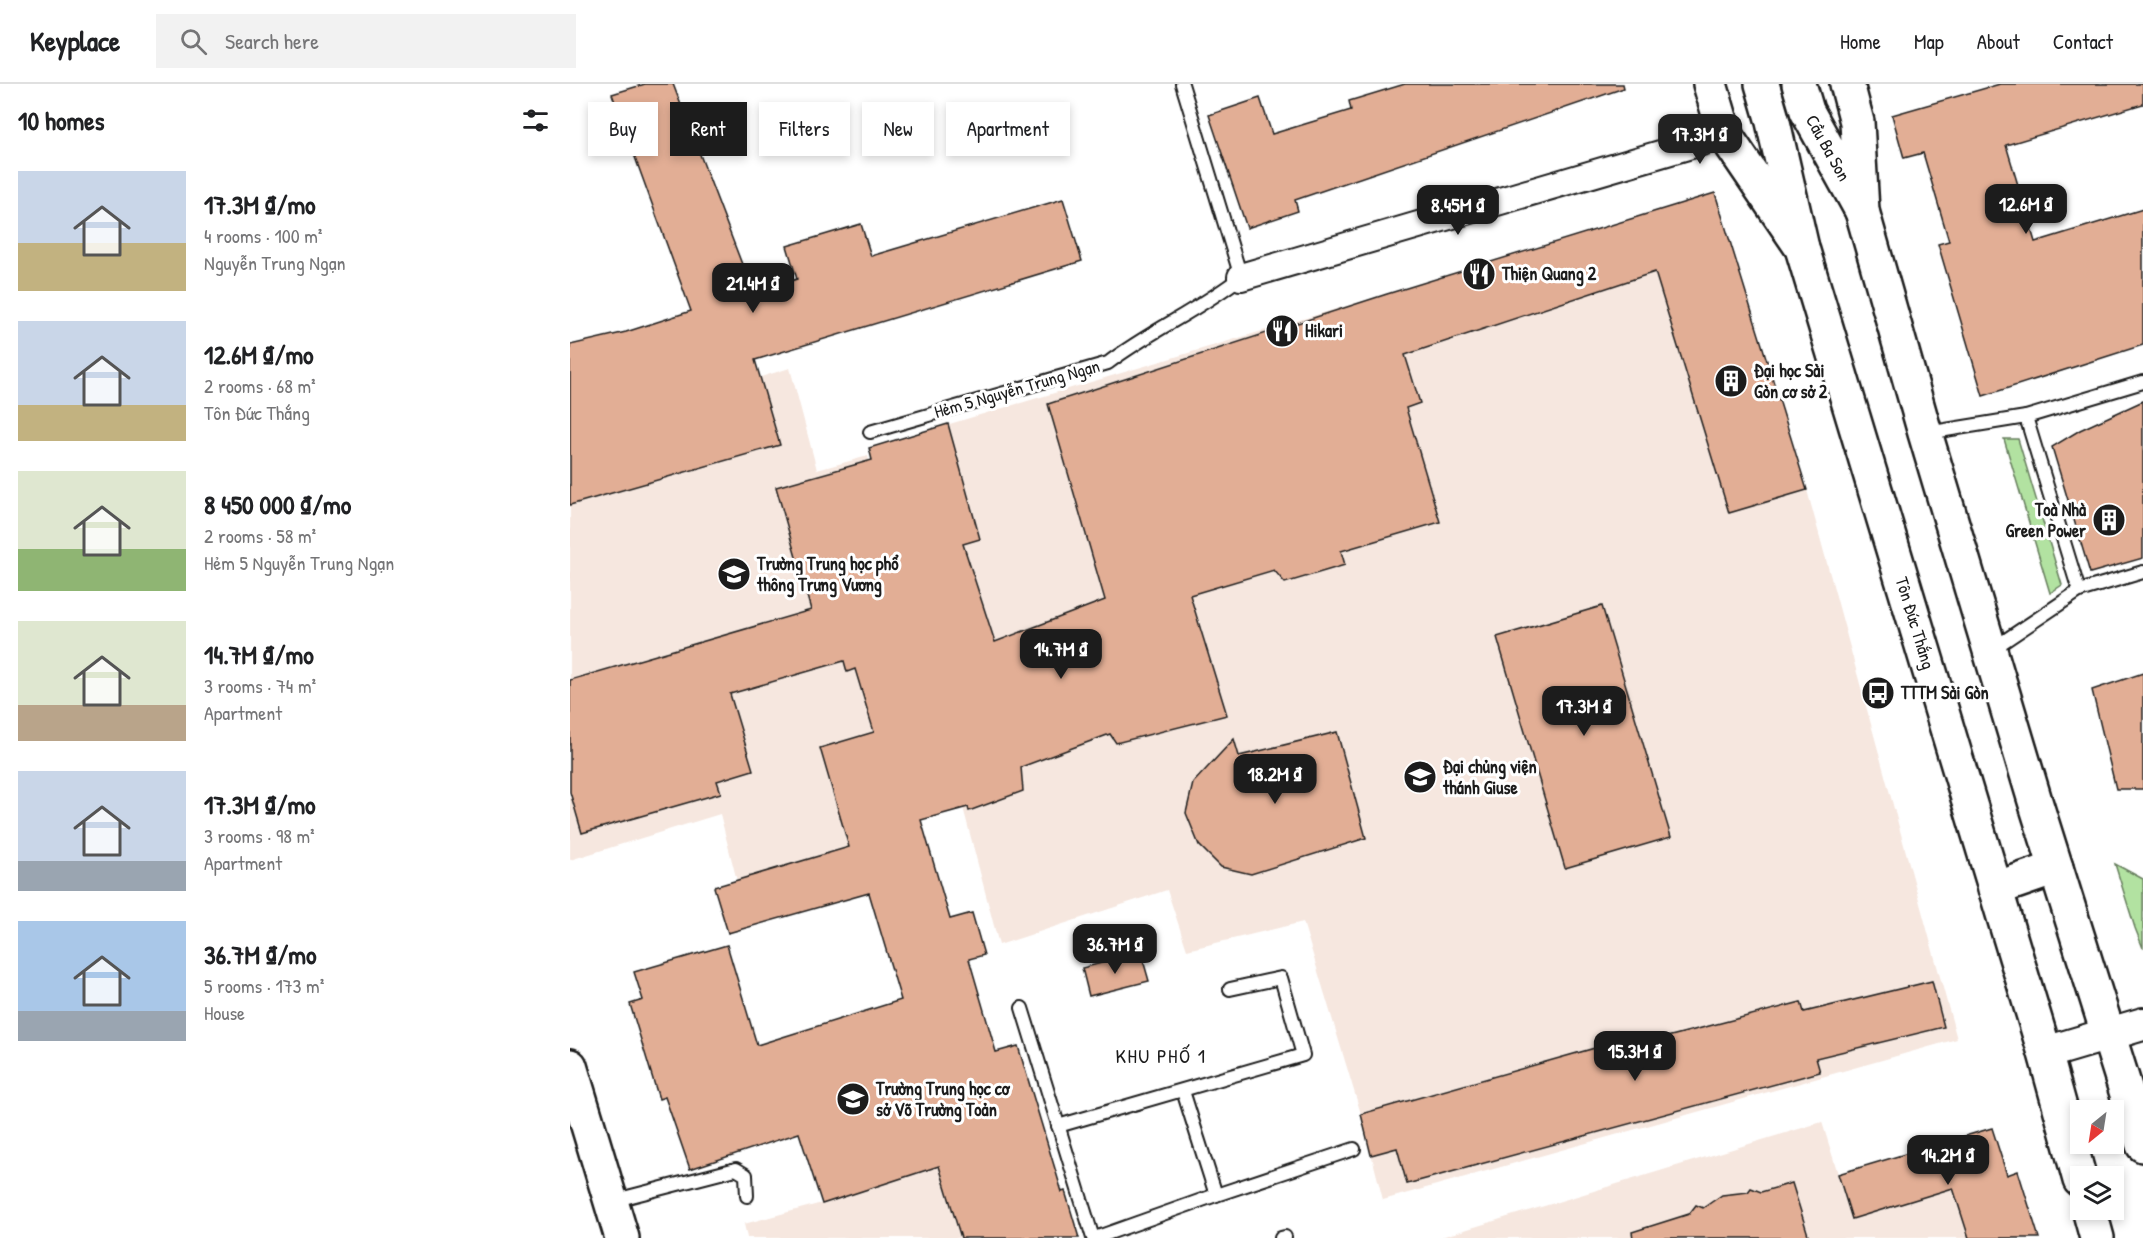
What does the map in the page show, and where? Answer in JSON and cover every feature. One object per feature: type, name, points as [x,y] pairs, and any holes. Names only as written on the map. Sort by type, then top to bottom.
[{"type":"main road","name":"Tôn Đức Thắng","points":[[1710,84],[1725,135],[1802,248],[2045,1053],[2076,1166]]},
{"type":"main road","points":[[1762,84],[1802,248]]},
{"type":"main road","points":[[1847,84],[1857,122],[1862,211],[1990,650],[2143,1144]]},
{"type":"main road","name":"Cầu Ba Son","points":[[1803,98],[1862,211]]},
{"type":"main road","points":[[1995,889],[2056,868]]},
{"type":"main road","points":[[570,1066],[622,1238]]},
{"type":"main road","points":[[2092,1220],[2097,1238]]},
{"type":"street","name":"Hẻm 5 Nguyễn Trung Ngạn","points":[[1241,277],[1725,135]]},
{"type":"street","points":[[2045,1053],[2143,1024]]},
{"type":"lane","points":[[1182,84],[1241,277]]},
{"type":"lane","name":"Hẻm 5 Nguyễn Trung Ngạn","points":[[870,432],[1108,363],[1131,346],[1209,300],[1241,277]]},
{"type":"lane","points":[[1925,433],[2026,417],[2143,382]]},
{"type":"lane","points":[[2026,417],[2079,591]]},
{"type":"lane","points":[[1990,650],[2079,591],[2143,572]]},
{"type":"lane","points":[[1058,1126],[1303,1055],[1281,978],[1230,988]]},
{"type":"lane","points":[[1022,1008],[1094,1238],[1354,1149]]},
{"type":"lane","points":[[1183,1090],[1216,1195]]},
{"type":"lane","points":[[611,1202],[736,1169],[746,1175],[747,1196]]},
{"type":"shaded area","name":"Đại chủng viện thánh Giuse","points":[[1715,193],[1807,490],[1957,1039],[1383,1200],[1361,1114],[1303,922],[1187,950],[1167,890],[999,945],[869,448],[1387,294]]},
{"type":"shaded area","name":"Trường Trung học phổ thông Trưng Vương","points":[[790,368],[817,470],[868,456],[925,678],[860,843],[737,881],[720,814],[570,860],[570,435]]},
{"type":"shaded area","name":"Trường Trung học cơ sở Võ Trường Toản","points":[[888,1004],[941,1167],[1041,1198],[1065,1191],[1079,1238],[747,1238],[744,1224],[822,1203],[769,1041]]},
{"type":"shaded area","points":[[1822,1122],[1852,1219],[1953,1188],[1969,1238],[1438,1238]]},
{"type":"green space","points":[[2004,439],[2018,439],[2062,585],[2050,593]]},
{"type":"green space","points":[[2115,864],[2143,879],[2143,948],[2135,928]]},
{"type":"building","points":[[645,84],[673,84],[680,102],[670,102],[670,156],[701,156],[753,293],[797,279],[787,246],[861,224],[871,256],[1063,199],[1082,261],[755,360],[780,445],[570,505],[570,345],[626,332],[691,311],[635,156],[658,156],[658,102],[615,102],[612,94]]},
{"type":"building","points":[[1405,84],[1623,84],[1624,88],[1295,200],[1298,211],[1247,228],[1209,115],[1260,98],[1272,134],[1351,110],[1349,101]]},
{"type":"building","points":[[2000,84],[2143,84],[2143,104],[2006,145],[2035,242],[2143,209],[2143,345],[1983,396],[1938,244],[1949,241],[1923,153],[1904,158],[1892,115]]},
{"type":"building","points":[[1715,193],[1807,490],[1729,513],[1655,272],[1405,355],[1420,403],[1406,408],[1440,522],[1341,551],[1345,565],[1285,583],[1274,570],[1190,595],[1227,715],[1116,743],[1110,734],[1021,767],[1023,791],[969,811],[968,807],[921,820],[950,919],[972,913],[984,955],[969,959],[996,1052],[1018,1046],[1062,1192],[1065,1191],[1079,1238],[961,1238],[939,1166],[822,1204],[799,1133],[690,1169],[665,1097],[659,1099],[630,1004],[643,1000],[634,972],[727,945],[757,1045],[901,1000],[869,893],[728,933],[714,887],[849,847],[820,748],[874,732],[855,669],[847,672],[844,661],[730,694],[753,770],[717,781],[721,793],[582,833],[570,792],[570,680],[811,610],[776,487],[872,460],[869,448],[948,424],[980,539],[963,544],[995,642],[1105,600],[1048,404],[1387,294]]},
{"type":"building","name":"Toà Nhà Green Power","points":[[2143,401],[2143,558],[2090,573],[2052,447],[2080,430]]},
{"type":"building","points":[[1602,606],[1671,837],[1565,868],[1497,637]]},
{"type":"building","points":[[2143,673],[2143,789],[2116,789],[2092,690]]},
{"type":"building","points":[[1337,732],[1366,838],[1251,874],[1221,867],[1199,845],[1186,813],[1193,783],[1234,739],[1239,756]]},
{"type":"building","points":[[1141,953],[1149,981],[1089,996],[1082,968]]},
{"type":"building","points":[[1932,981],[1944,1027],[1816,1058],[1820,1072],[1407,1184],[1397,1148],[1371,1155],[1361,1114],[1595,1048],[1598,1055],[1801,1002],[1804,1012]]},
{"type":"building","points":[[1992,1128],[2007,1175],[2018,1171],[2039,1238],[1969,1238],[1953,1188],[1852,1219],[1838,1174]]},
{"type":"building","points":[[1792,1183],[1809,1238],[1633,1238],[1632,1232],[1689,1214],[1696,1205],[1703,1208],[1722,1195],[1748,1192],[1751,1188],[1761,1192]]},
{"type":"place","name":"Thiện Quang 2","points":[[1479,274]]},
{"type":"place","name":"Hikari","points":[[1282,331]]},
{"type":"place","name":"Đại học Sài Gòn cơ sở 2","points":[[1731,381]]},
{"type":"place","name":"Toà Nhà Green Power","points":[[2109,520]]},
{"type":"place","name":"Trường Trung học phổ thông Trưng Vương","points":[[734,574]]},
{"type":"place","name":"TTTM Sài Gòn","points":[[1878,693]]},
{"type":"place","name":"Đại chủng viện thánh Giuse","points":[[1420,777]]},
{"type":"place","name":"Trường Trung học cơ sở Võ Trường Toản","points":[[853,1099]]},
{"type":"district","name":"KHU PHỐ 1","points":[[1161,1056]]}]
